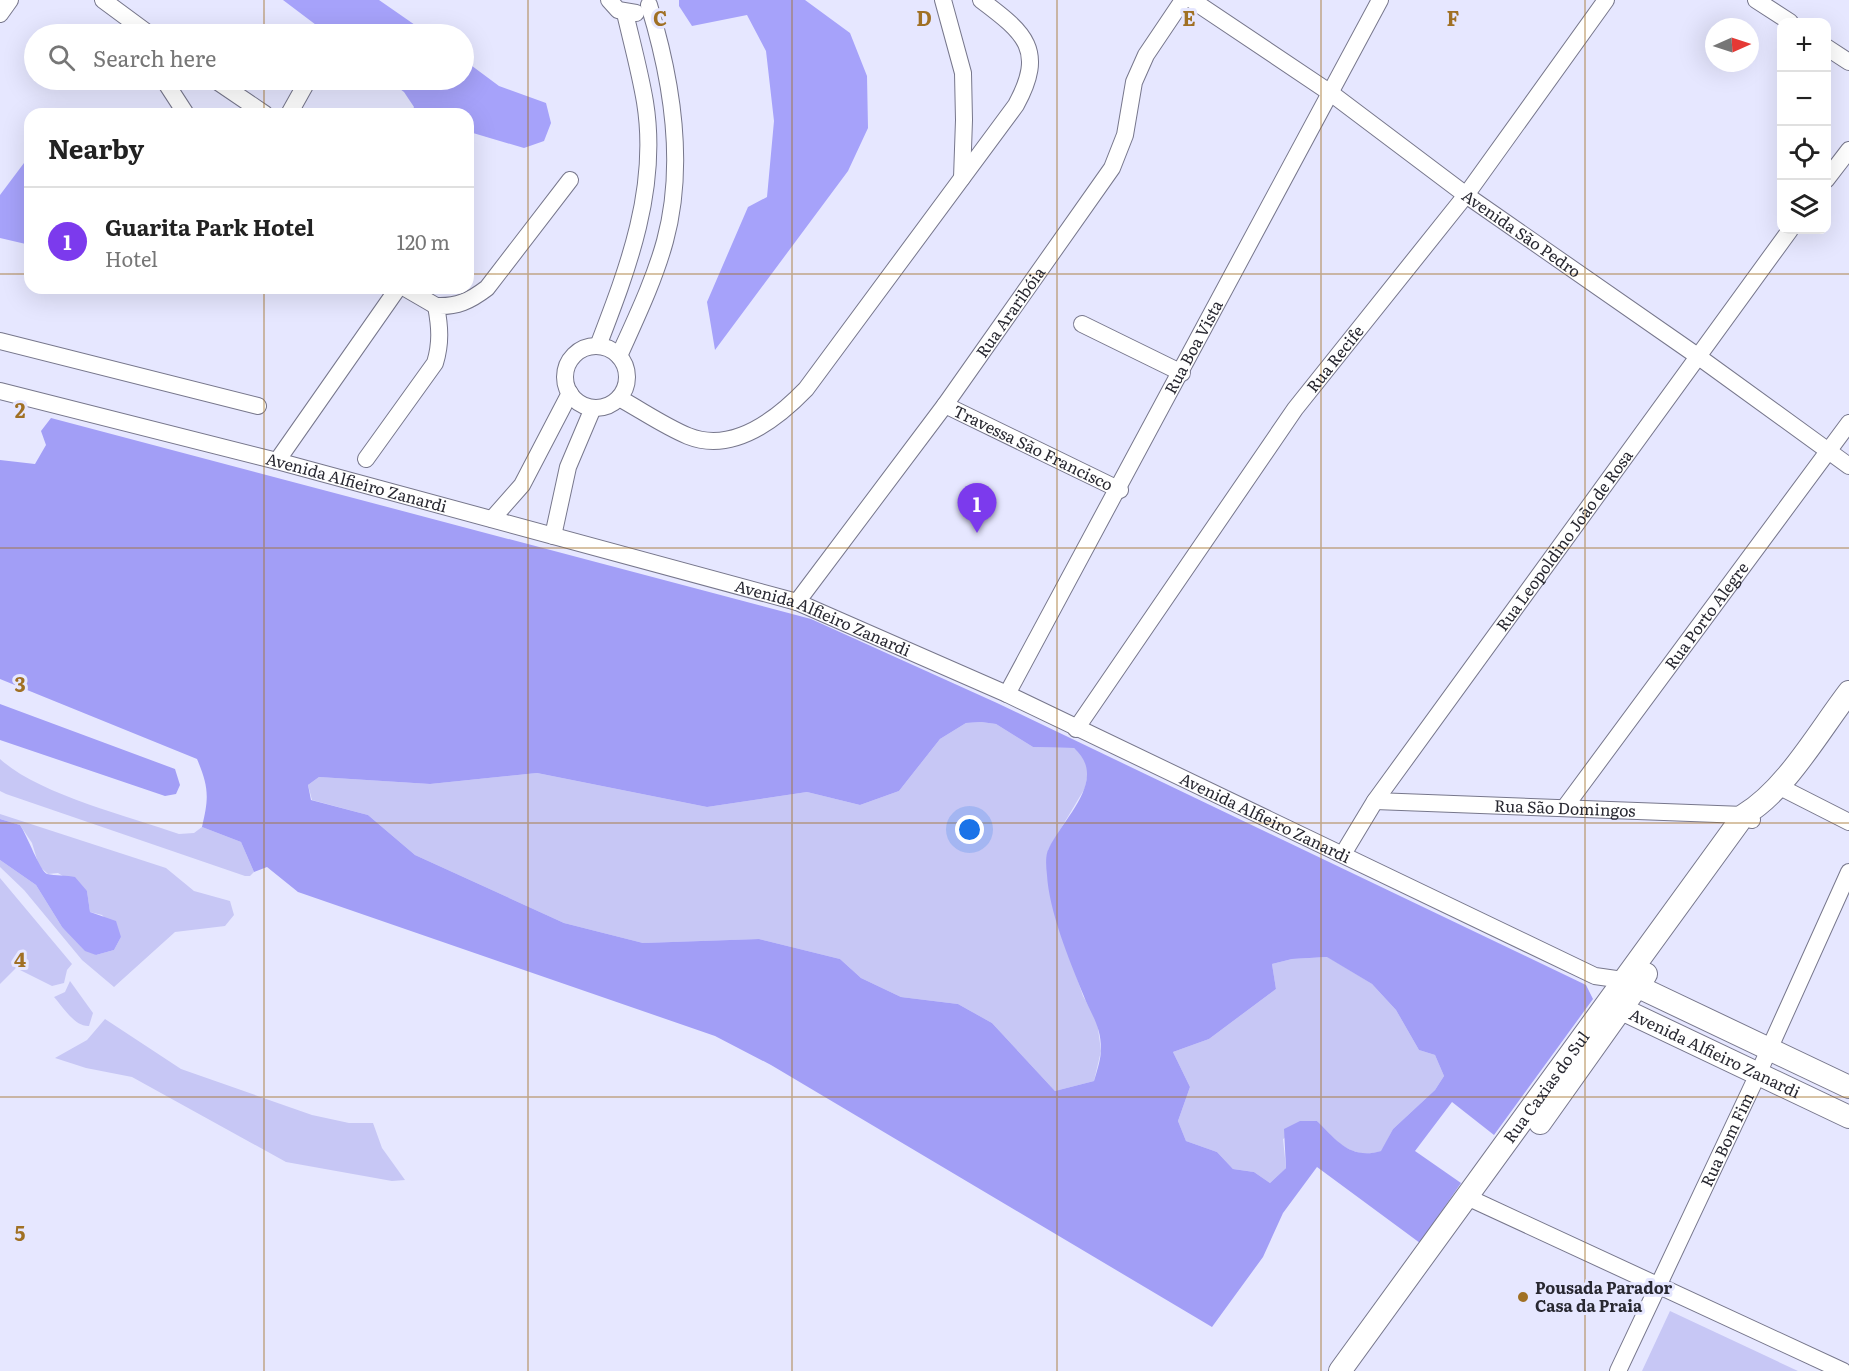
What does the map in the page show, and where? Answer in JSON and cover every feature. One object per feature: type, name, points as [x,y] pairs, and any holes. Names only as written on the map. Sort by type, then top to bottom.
[{"type":"street","points":[[0,14],[10,0]]},
{"type":"street","points":[[103,0],[134,24]]},
{"type":"street","points":[[609,0],[618,10],[625,13],[638,12],[650,3],[670,89],[675,141],[675,193],[666,240],[651,287],[619,356]]},
{"type":"street","points":[[943,0],[963,73],[962,178]]},
{"type":"street","points":[[619,398],[689,436],[715,440],[751,432],[782,414],[806,389],[1016,105],[1028,82],[1031,58],[1024,38],[1009,21],[981,0]]},
{"type":"street","name":"Rua Araribóia","points":[[797,602],[945,405],[1112,168],[1125,135],[1134,82],[1146,55],[1183,0]]},
{"type":"street","name":"Avenida São Pedro","points":[[1192,0],[1332,94],[1466,195],[1696,355],[1849,466]]},
{"type":"street","name":"Rua Boa Vista","points":[[1007,694],[1120,490],[1380,0]]},
{"type":"street","name":"Rua Recife","points":[[1076,729],[1295,410],[1466,195],[1605,0]]},
{"type":"street","points":[[1756,0],[1784,18]]},
{"type":"street","points":[[597,346],[621,286],[641,221],[648,163],[645,104],[625,13]]},
{"type":"street","points":[[125,18],[129,24]]},
{"type":"street","points":[[1831,50],[1849,62]]},
{"type":"street","points":[[170,90],[182,108]]},
{"type":"street","points":[[230,90],[256,108]]},
{"type":"street","points":[[292,108],[302,90]]},
{"type":"street","points":[[1831,175],[1849,150]]},
{"type":"street","points":[[415,294],[436,306],[454,307],[475,297],[487,288],[570,180]]},
{"type":"street","name":"Rua Leopoldino João de Rosa","points":[[1343,854],[1375,801],[1696,355],[1787,234]]},
{"type":"street","points":[[278,461],[394,294]]},
{"type":"street","points":[[366,459],[435,363],[440,346],[436,306]]},
{"type":"street","points":[[1082,324],[1182,373]]},
{"type":"street","points":[[0,341],[258,406]]},
{"type":"street","points":[[597,346],[613,351],[619,356],[627,372],[624,390],[619,398],[612,404],[593,408],[576,400],[570,393],[566,375],[568,366],[579,351],[597,346]]},
{"type":"street","name":"Avenida Alfieiro Zanardi","points":[[0,391],[278,461],[797,602],[1007,694],[1595,976],[1630,983],[1849,1087]]},
{"type":"street","points":[[492,519],[522,485],[570,393]]},
{"type":"street","name":"Travessa São Francisco","points":[[945,405],[1120,490]]},
{"type":"street","points":[[553,536],[568,466],[593,408]]},
{"type":"street","name":"Rua Porto Alegre","points":[[1565,807],[1849,423]]},
{"type":"street","name":"Rua Caxias do Sul","points":[[1358,1371],[1474,1200],[1751,814],[1778,786],[1849,692]]},
{"type":"street","points":[[1778,786],[1849,822]]},
{"type":"street","name":"Rua São Domingos","points":[[1375,801],[1751,814]]},
{"type":"street","name":"Rua Bom Fim","points":[[1618,1371],[1758,1074],[1849,872]]},
{"type":"street","points":[[1595,976],[1615,1006]]},
{"type":"street","name":"Avenida Alfieiro Zanardi","points":[[1615,1006],[1849,1117]]},
{"type":"street","points":[[1474,1200],[1658,1283],[1843,1371]]},
{"type":"street","name":"Rua Caxias do Sul","points":[[1340,1371],[1474,1200]]},
{"type":"shaded area","points":[[283,0],[379,0],[414,24],[315,24]]},
{"type":"shaded area","points":[[679,0],[805,0],[850,33],[867,76],[868,128],[848,171],[715,350],[707,302],[748,207],[767,197],[774,121],[766,51],[747,15],[692,26],[679,6]]},
{"type":"shaded area","points":[[474,67],[499,86],[546,103],[551,123],[544,141],[524,148],[474,133],[474,108],[414,108],[401,90],[474,90]]},
{"type":"shaded area","points":[[24,163],[24,244],[0,238],[0,195]]},
{"type":"shaded area","points":[[51,418],[811,619],[997,703],[1586,985],[1593,999],[1494,1135],[1452,1102],[1415,1151],[1461,1183],[1420,1243],[1317,1167],[1283,1213],[1263,1257],[1212,1327],[771,1065],[715,1036],[298,892],[267,867],[254,872],[241,842],[202,827],[207,793],[197,759],[0,679],[0,460],[35,464],[46,445],[41,431]],"holes":[[[966,723],[996,724],[1033,747],[1074,748],[1084,760],[1087,772],[1085,785],[1073,811],[1049,848],[1046,864],[1049,889],[1060,935],[1095,1020],[1101,1041],[1099,1065],[1094,1081],[1055,1091],[992,1023],[958,1004],[901,997],[861,978],[840,959],[759,939],[643,943],[564,923],[415,855],[368,815],[311,800],[308,785],[319,777],[430,784],[537,773],[707,807],[807,792],[860,805],[899,791],[940,739]],[[1327,957],[1372,984],[1396,1010],[1419,1050],[1435,1055],[1444,1076],[1435,1090],[1393,1129],[1381,1151],[1370,1153],[1353,1151],[1338,1142],[1317,1121],[1300,1121],[1284,1129],[1286,1168],[1270,1183],[1254,1172],[1233,1169],[1217,1152],[1186,1141],[1178,1121],[1190,1087],[1173,1052],[1209,1039],[1276,989],[1272,964],[1292,959]]]},
{"type":"shaded area","points":[[0,704],[175,769],[180,785],[176,794],[165,796],[0,740]]},
{"type":"shaded area","points":[[966,723],[996,724],[1033,747],[1074,748],[1085,757],[1088,773],[1085,788],[1048,850],[1054,910],[1083,996],[1097,1021],[1101,1051],[1094,1081],[1055,1091],[992,1023],[958,1004],[901,997],[861,978],[840,959],[759,939],[643,943],[564,923],[415,855],[368,815],[312,800],[308,785],[319,777],[430,784],[537,773],[707,807],[807,792],[860,805],[899,791],[940,739]]},
{"type":"shaded area","points":[[0,759],[37,783],[85,803],[179,834],[194,833],[202,827],[241,842],[254,872],[250,876],[245,876],[6,794],[0,791]]},
{"type":"shaded area","points":[[0,814],[166,868],[194,891],[230,901],[234,915],[225,926],[175,932],[114,987],[82,960],[24,890],[0,867],[0,860],[36,885],[62,927],[96,955],[114,950],[121,937],[102,915],[90,912],[87,891],[58,873],[48,874],[39,866],[32,843],[20,825],[0,819]]},
{"type":"shaded area","points":[[0,819],[20,825],[47,874],[75,877],[87,891],[90,912],[116,921],[121,937],[114,950],[96,955],[85,951],[62,927],[36,885],[0,860]]},
{"type":"shaded area","points":[[0,878],[72,964],[67,970],[64,983],[52,986],[16,968],[0,984]]},
{"type":"shaded area","points":[[1328,957],[1372,984],[1396,1010],[1419,1050],[1435,1055],[1444,1076],[1435,1090],[1393,1129],[1382,1151],[1362,1153],[1353,1151],[1338,1142],[1317,1121],[1283,1139],[1286,1168],[1270,1183],[1254,1172],[1233,1169],[1217,1152],[1186,1141],[1178,1121],[1190,1087],[1173,1052],[1209,1039],[1276,989],[1272,964],[1292,959]]},
{"type":"shaded area","points":[[70,981],[93,1013],[89,1026],[74,1020],[54,997],[65,992]]},
{"type":"shaded area","points":[[105,1019],[181,1069],[312,1115],[349,1123],[373,1123],[382,1148],[405,1180],[392,1181],[286,1162],[132,1077],[86,1068],[55,1058],[87,1040]]},
{"type":"shaded area","points":[[1670,1311],[1798,1371],[1642,1371]]},
{"type":"place","name":"Guarita Park Hotel","points":[[977,533]]},
{"type":"place","name":"Pousada Parador Casa da Praia","points":[[1523,1297]]}]
